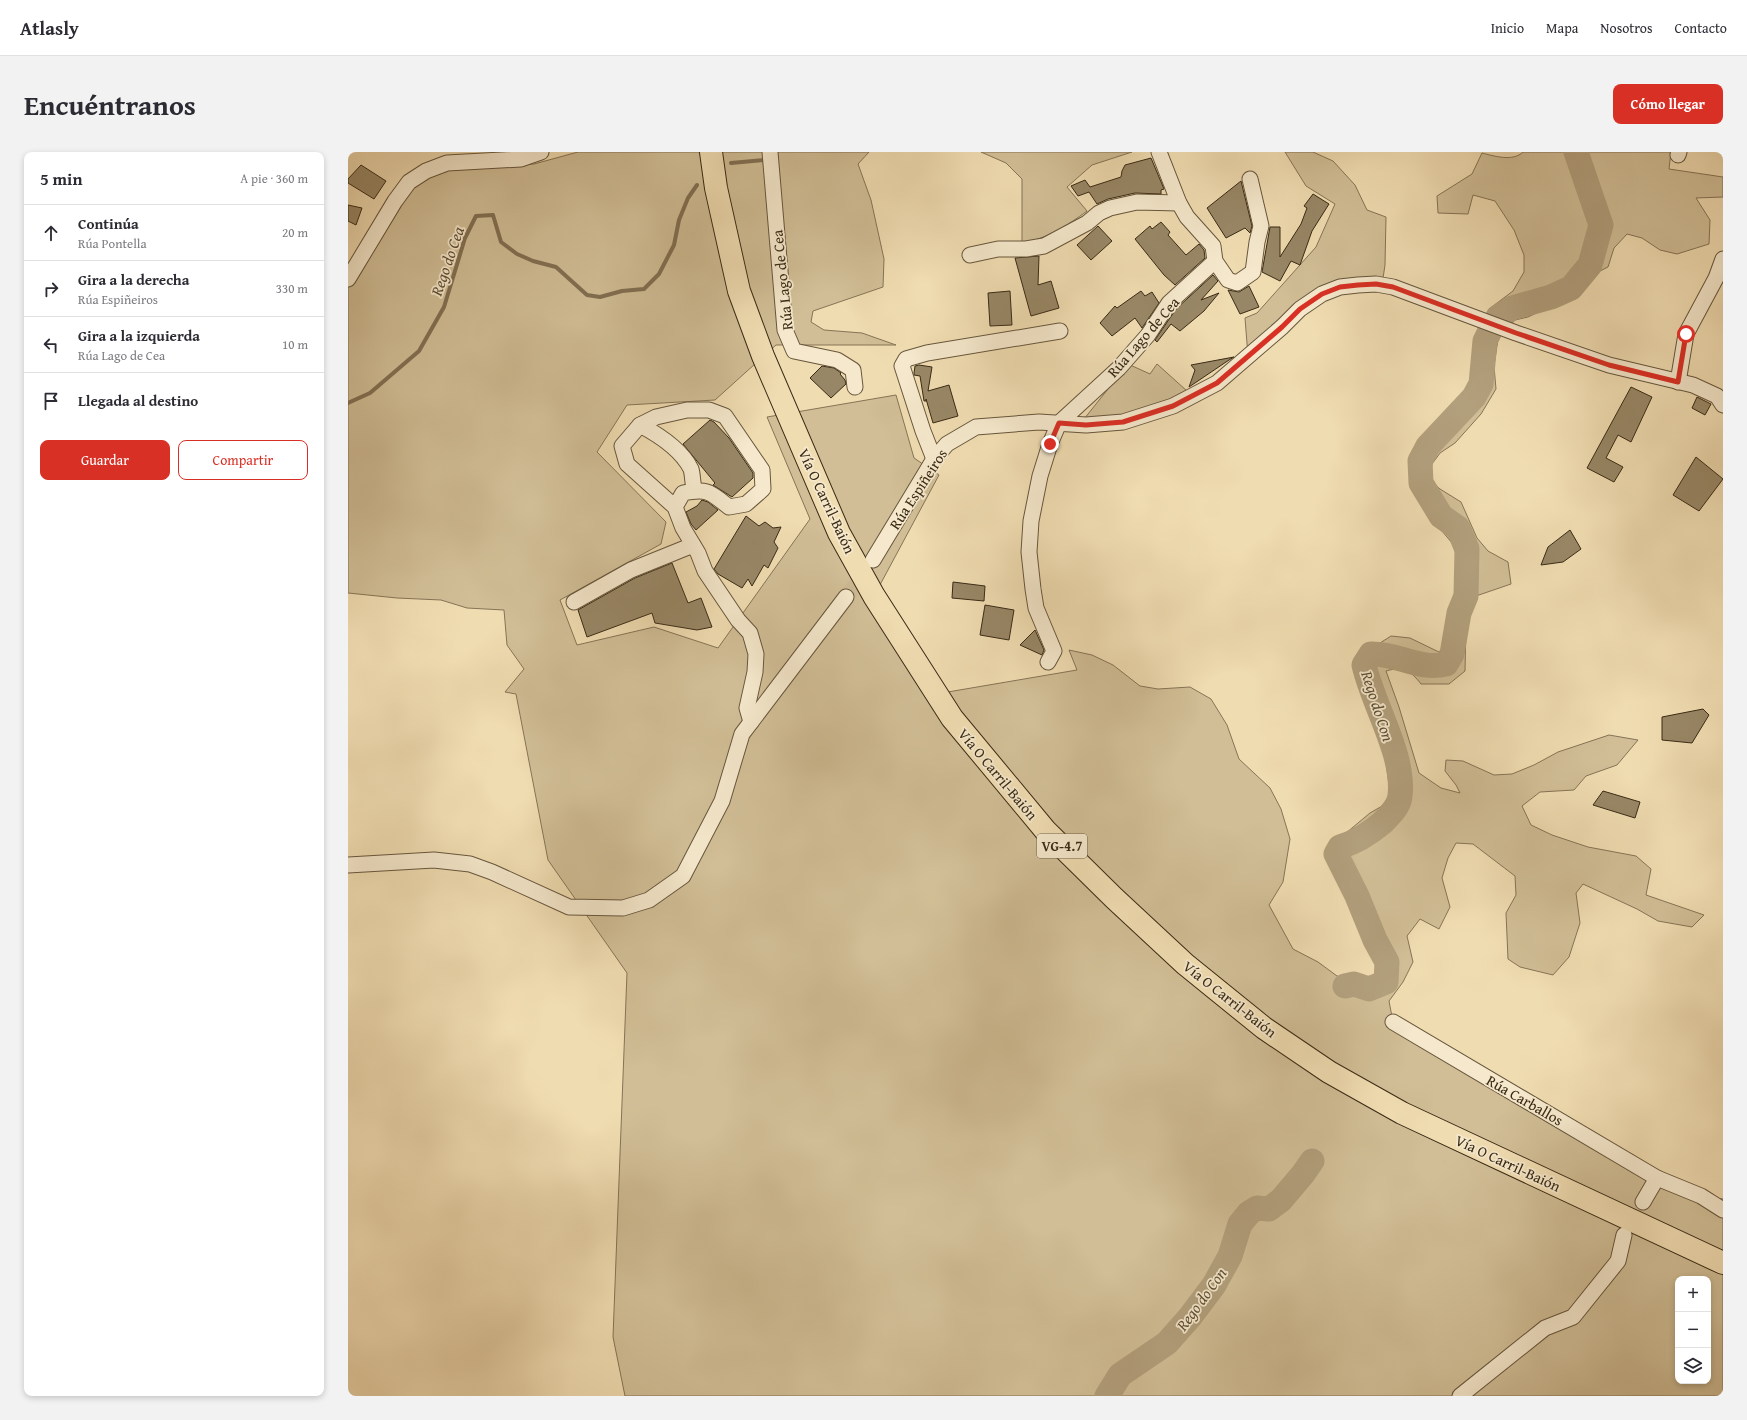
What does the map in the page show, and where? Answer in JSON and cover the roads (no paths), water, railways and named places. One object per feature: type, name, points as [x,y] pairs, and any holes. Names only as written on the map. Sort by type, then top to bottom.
[{"type":"highway","name":"Vía O Carril-Baión","points":[[711,152],[716,188],[739,291],[763,356],[839,533],[874,596],[952,718],[1045,830],[1114,898],[1185,964],[1264,1028],[1329,1072],[1402,1113],[1723,1263]]},
{"type":"street","points":[[348,279],[395,201],[409,182],[426,171],[447,163],[521,159],[541,152]]},
{"type":"street","name":"Rúa Lago de Cea","points":[[770,152],[785,330],[794,351],[811,356],[837,360],[854,370],[855,387]]},
{"type":"street","points":[[1159,152],[1179,203],[1188,217],[1213,246],[1215,261],[1228,280],[1237,284],[1253,272],[1257,242],[1262,226],[1250,179]]},
{"type":"street","points":[[970,255],[998,248],[1026,249],[1044,246],[1087,224],[1099,213],[1110,208],[1137,202],[1179,203]]},
{"type":"street","points":[[1678,382],[1686,334],[1716,278],[1723,259]]},
{"type":"street","name":"Rúa Lago de Cea","points":[[1048,662],[1054,651],[1036,608],[1032,590],[1029,552],[1031,522],[1040,476],[1050,444],[1059,423],[1119,368],[1148,334],[1169,303],[1215,261]]},
{"type":"street","name":"Rúa Espiñeiros","points":[[873,560],[934,459],[947,444],[976,427],[1039,422],[1086,425],[1123,422],[1173,406],[1217,383],[1282,327],[1300,309],[1322,294],[1340,287],[1376,284],[1393,287],[1516,333],[1609,365],[1694,385],[1717,396],[1723,405]]},
{"type":"street","points":[[934,459],[902,366],[906,359],[927,353],[1060,331]]},
{"type":"street","points":[[675,507],[683,493],[695,490],[710,491],[730,508],[746,504],[763,488],[762,470],[725,416],[709,410],[687,410],[656,417],[640,425],[622,446],[627,464],[675,507],[683,528],[698,553],[705,571],[738,620],[750,633],[756,654],[755,672],[747,708],[751,722]]},
{"type":"street","points":[[640,425],[662,437],[680,455],[691,470],[692,484],[695,490]]},
{"type":"street","points":[[574,602],[631,570],[693,545]]},
{"type":"street","points":[[348,865],[434,860],[470,864],[492,872],[569,907],[623,908],[650,900],[683,876],[722,801],[742,734],[846,597]]},
{"type":"street","name":"Rúa Carballos","points":[[1393,1022],[1657,1178],[1701,1196],[1723,1210]]},
{"type":"street","points":[[1643,1202],[1657,1178]]},
{"type":"street","points":[[1460,1396],[1545,1328],[1573,1317],[1618,1261],[1624,1235]]},
{"type":"waterway","name":"Rego do Con","points":[[1498,317],[1512,308],[1551,297],[1571,288],[1590,265],[1601,225],[1576,152]]},
{"type":"waterway","name":"Rego do Cea","points":[[731,163],[765,160]]},
{"type":"waterway","name":"Rego do Cea","points":[[348,403],[370,393],[419,351],[444,307],[465,238],[476,216],[493,215],[501,242],[517,254],[533,261],[556,267],[587,295],[600,297],[622,291],[644,289],[659,274],[674,245],[679,220],[688,198],[697,185]]},
{"type":"waterway","name":"Rego do Con","points":[[1345,986],[1354,984],[1369,989],[1386,982],[1387,962],[1375,940],[1357,896],[1336,854],[1340,847],[1362,837],[1382,823],[1396,807],[1400,796],[1398,764],[1364,665],[1371,654],[1381,654],[1418,664],[1436,666],[1446,664],[1452,654],[1459,613],[1466,596],[1467,549],[1458,528],[1441,516],[1421,483],[1420,461],[1428,446],[1474,397],[1481,384],[1485,341],[1490,331]]},
{"type":"waterway","name":"Rego do Con","points":[[1107,1396],[1120,1375],[1167,1343],[1190,1317],[1214,1285],[1230,1256],[1240,1224],[1249,1213],[1257,1208],[1269,1209],[1281,1200],[1312,1161]]},
{"type":"tunnel","points":[[846,597],[867,569]]}]
